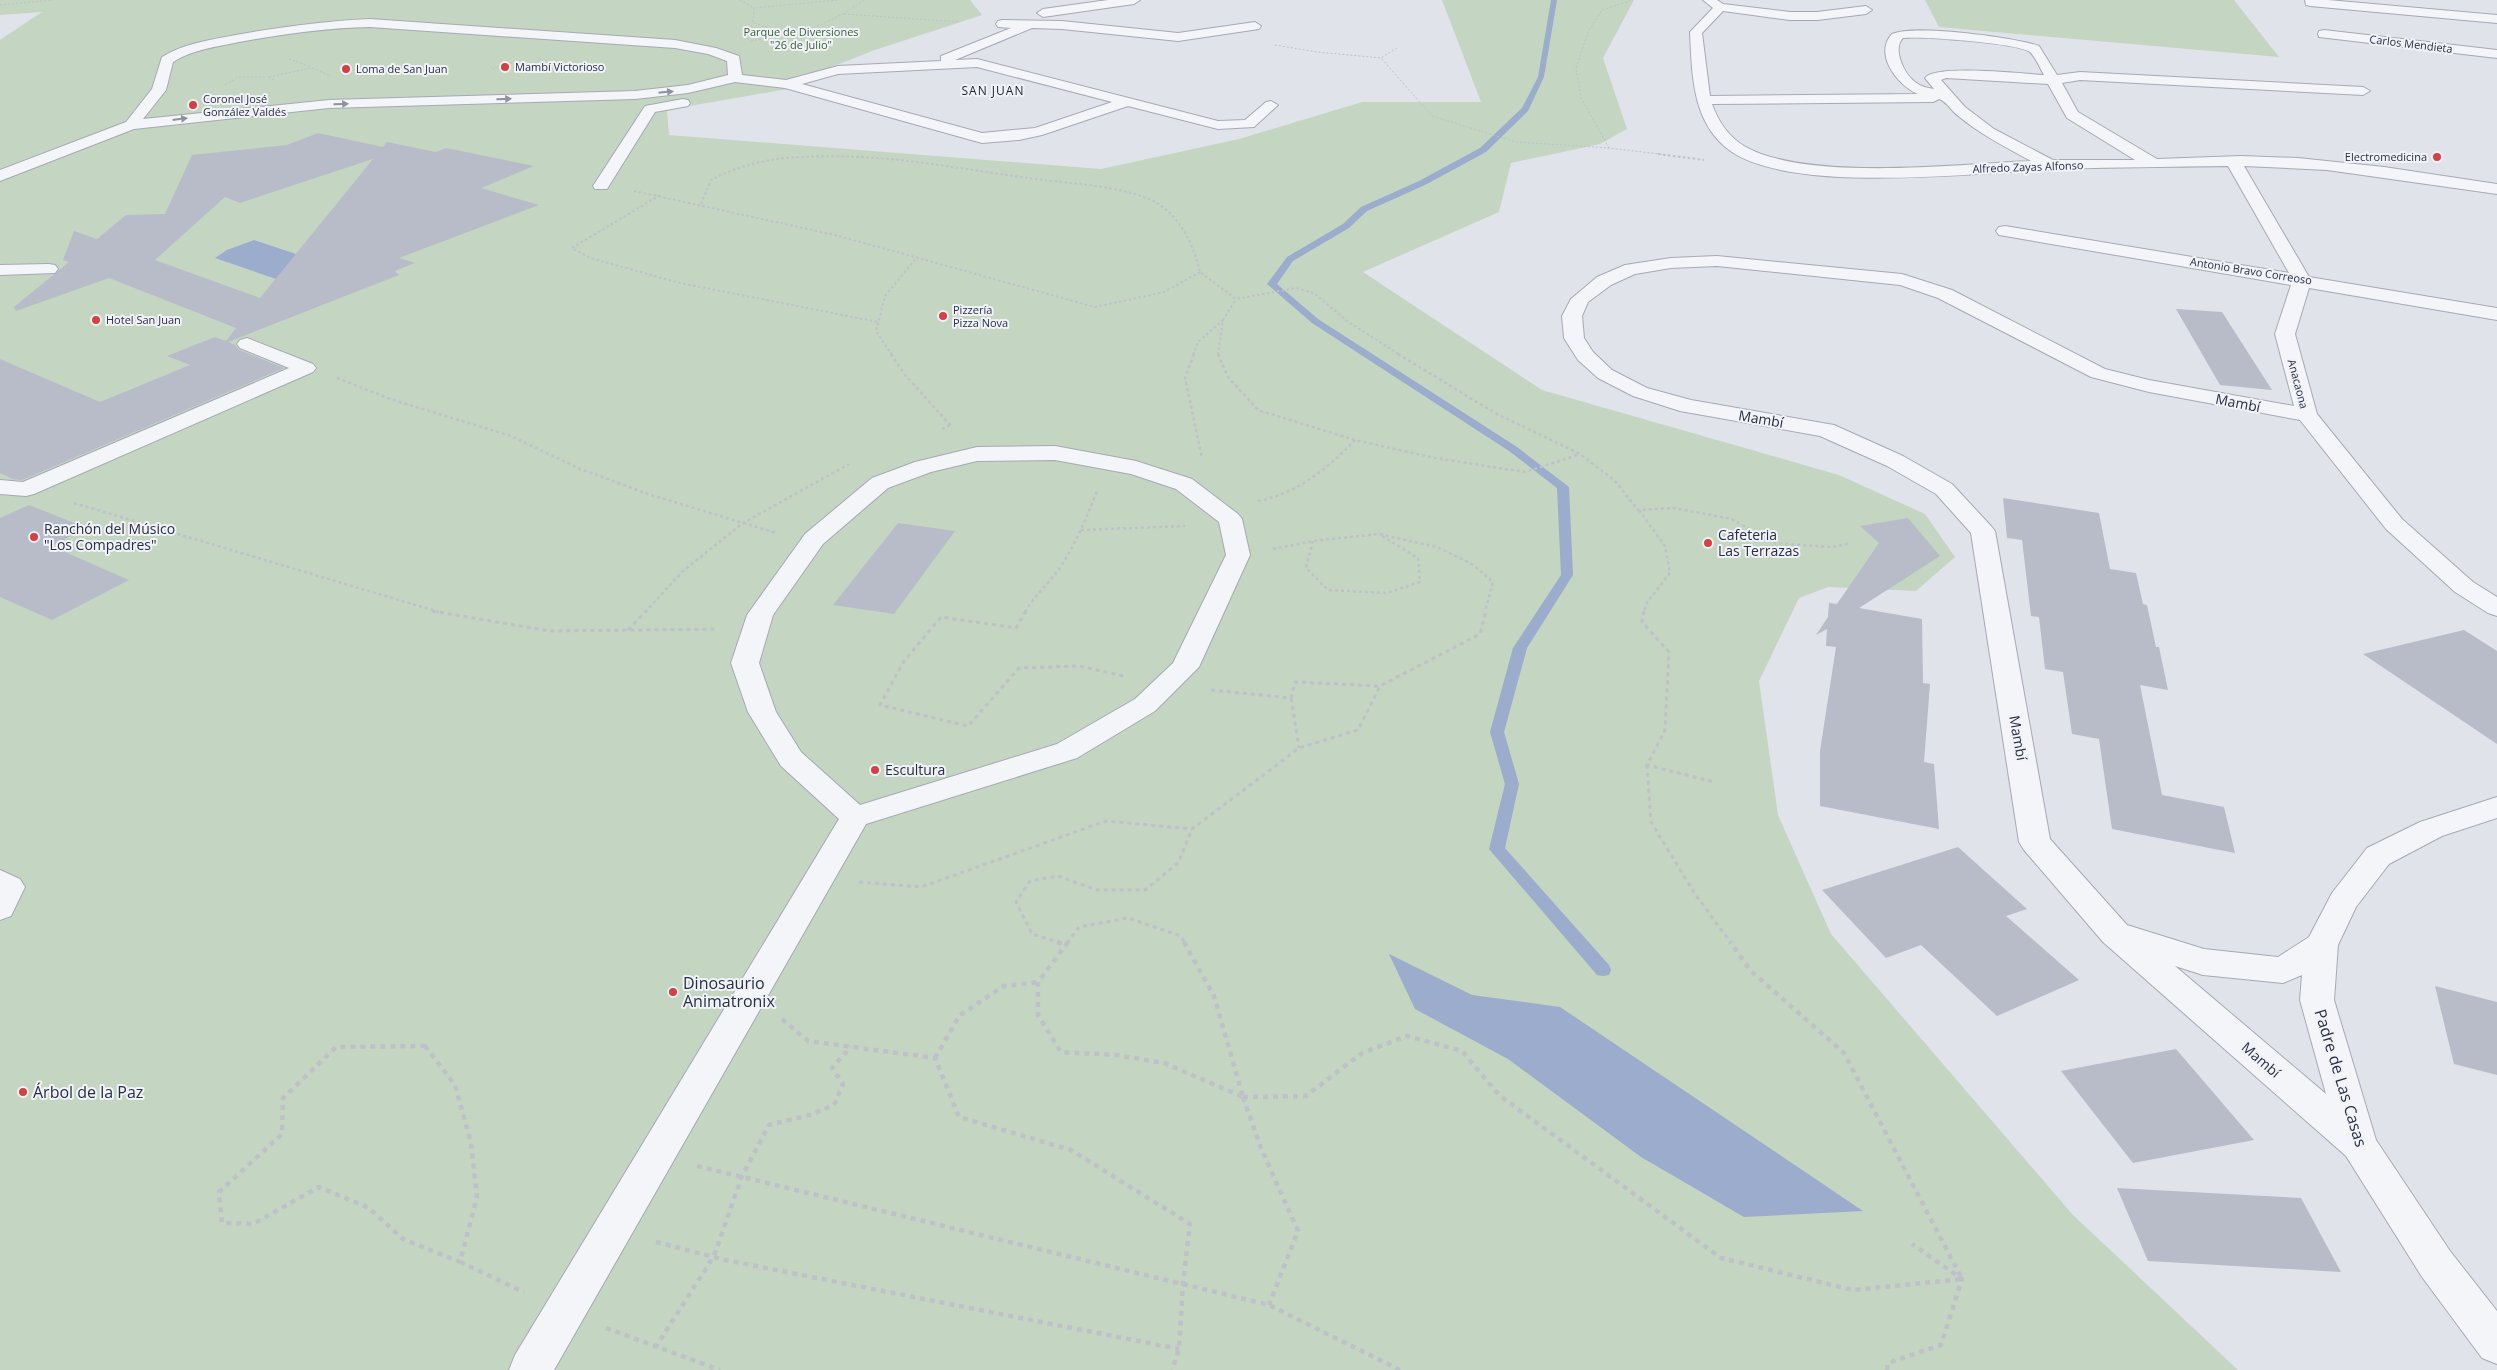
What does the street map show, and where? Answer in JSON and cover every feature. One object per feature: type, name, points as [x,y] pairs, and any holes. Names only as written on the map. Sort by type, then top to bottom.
[{"type":"street","points":[[1005,18],[1134,0]]},
{"type":"street","points":[[2310,2],[2497,19]]},
{"type":"street","points":[[1714,3],[1790,16],[1817,16],[1866,10]]},
{"type":"street","name":"Alfredo Zayas Alfonso","points":[[1714,3],[1696,32],[1705,111],[1713,125],[1739,150],[1771,162],[1812,169],[1861,172],[2050,165],[2270,162],[2344,167],[2497,188]]},
{"type":"street","points":[[1005,18],[1030,24],[1062,25],[1178,37],[1255,26]]},
{"type":"street","points":[[131,125],[159,90],[167,60],[177,53],[234,39],[333,24],[370,23],[675,44],[711,51],[734,59],[735,78]]},
{"type":"street","points":[[934,65],[1030,24]]},
{"type":"street","points":[[1950,98],[1913,86],[1902,77],[1895,66],[1893,50],[1894,40],[1897,37],[1916,34],[2020,44],[2034,50],[2072,115],[2154,164]]},
{"type":"street","name":"Carlos Mendieta","points":[[2324,34],[2497,54]]},
{"type":"street","points":[[601,186],[650,109],[786,84],[838,70],[978,63],[1218,125],[1235,126],[1249,124],[1271,105]]},
{"type":"street","points":[[2050,165],[1990,132],[1960,110],[1932,78],[1945,74],[2052,80],[2080,76],[2363,91]]},
{"type":"street","points":[[0,176],[131,125],[329,104],[635,96],[688,90],[735,78],[786,84],[982,138],[1004,138],[1032,133],[1126,102]]},
{"type":"street","points":[[1704,100],[1950,98]]},
{"type":"street","points":[[2234,162],[2302,280]]},
{"type":"street","name":"Antonio Bravo Correoso","points":[[2005,231],[2497,314]]},
{"type":"street","name":"Mambí","points":[[2306,415],[2149,386],[2098,373],[1944,294],[1902,280],[1717,261],[1671,263],[1631,269],[1604,281],[1580,298],[1572,316],[1574,338],[1585,356],[1605,374],[1640,392],[1688,406],[1826,430],[1896,461],[1944,490],[1983,531],[2035,842],[2115,933],[2359,1145]]},
{"type":"street","points":[[0,270],[49,269]]},
{"type":"street","points":[[0,277],[18,270]]},
{"type":"street","name":"Anacaona","points":[[2302,280],[2285,334],[2306,415],[2394,524],[2464,587],[2497,608]]},
{"type":"street","points":[[247,344],[306,368]]},
{"type":"street","points":[[0,487],[26,489],[306,368]]},
{"type":"street","points":[[530,1370],[855,817],[1067,751],[1145,705],[1185,667],[1236,544],[1230,519],[1184,484],[1136,468],[1054,453],[977,454],[923,467],[880,483],[814,539],[760,615],[745,663],[762,712],[791,759],[855,817]]},
{"type":"street","name":"Padre de Las Casas","points":[[2497,808],[2431,829],[2378,856],[2343,901],[2321,945],[2317,1000],[2359,1145],[2436,1264],[2497,1344]]},
{"type":"street","points":[[0,881],[8,887],[0,908]]},
{"type":"street","points":[[2115,933],[2203,962],[2282,970],[2321,945]]},
{"type":"path","points":[[0,5],[53,0]]},
{"type":"path","points":[[740,0],[754,8],[838,0]]},
{"type":"path","points":[[754,8],[752,24],[783,32],[812,29],[844,14],[864,0]]},
{"type":"path","points":[[1609,148],[1581,98],[1576,69],[1588,32],[1602,10],[1633,0]]},
{"type":"path","points":[[844,14],[1005,18]]},
{"type":"path","points":[[1221,32],[1268,44],[1381,58],[1398,48]]},
{"type":"path","points":[[1381,58],[1432,116],[1516,142],[1609,148],[1704,160]]},
{"type":"path","points":[[701,204],[709,182],[728,171],[763,160],[817,156],[894,162],[1122,191],[1157,203],[1176,220],[1195,250],[1200,272],[1236,299],[1296,288],[1314,292],[1347,321],[1495,413],[1580,454],[1615,481],[1664,546],[1670,573],[1646,604],[1642,622],[1669,652],[1665,730],[1647,765],[1651,822],[1695,894],[1751,971],[1844,1054],[1962,1279],[1941,1345],[1888,1362],[1887,1370]]},
{"type":"path","points":[[601,186],[660,195],[835,234],[1095,307],[1164,292],[1200,272]]},
{"type":"path","points":[[660,195],[572,248],[590,258],[680,283],[878,322]]},
{"type":"path","points":[[917,256],[885,296],[876,332],[905,375],[977,454]]},
{"type":"path","points":[[1236,299],[1223,320],[1198,342],[1185,378],[1211,504],[1276,499],[1326,469],[1355,440]]},
{"type":"path","points":[[1223,320],[1218,354],[1228,377],[1258,410],[1355,440],[1435,458],[1525,472],[1580,454]]},
{"type":"path","points":[[306,368],[327,373],[390,399],[511,436],[580,469],[648,494],[793,538],[823,531]]},
{"type":"path","points":[[941,429],[950,425]]},
{"type":"path","points":[[1104,462],[1095,500],[1081,530],[1058,570],[1032,598],[1016,628],[941,617],[904,661],[880,706],[968,726],[1019,668],[1079,666],[1166,685],[1291,698]]},
{"type":"path","points":[[628,630],[683,571],[743,523],[851,464]]},
{"type":"path","points":[[26,489],[427,610],[550,631],[756,628]]},
{"type":"path","points":[[1638,510],[1674,508],[1732,519],[1773,542],[1832,547],[1851,543]]},
{"type":"path","points":[[1081,530],[1202,526],[1236,544],[1313,541],[1378,534],[1438,548],[1472,564],[1493,582],[1480,634],[1380,686],[1296,682],[1291,698],[1299,748]]},
{"type":"path","points":[[1313,541],[1306,568],[1328,590],[1387,593],[1420,582],[1418,558],[1378,534]]},
{"type":"path","points":[[1066,945],[1032,934],[1016,902],[1030,880],[1058,876],[1097,890],[1145,890],[1178,863],[1192,829],[1299,748],[1358,730],[1380,686]]},
{"type":"path","points":[[1647,765],[1714,782]]},
{"type":"path","points":[[819,879],[921,887],[1106,821],[1192,829]]},
{"type":"path","points":[[1269,1305],[1298,1231],[1261,1148],[1243,1097],[1214,996],[1181,936],[1128,918],[1078,927],[1038,982],[1038,1015],[1061,1052],[1116,1055],[1164,1063],[1243,1097],[1306,1096],[1362,1053],[1408,1036],[1462,1051],[1499,1095],[1721,1258],[1853,1290],[1962,1279]]},
{"type":"path","points":[[764,972],[769,1008],[808,1041],[935,1058]]},
{"type":"path","points":[[935,1058],[960,1015],[1004,986],[1038,982]]},
{"type":"path","points":[[460,1262],[477,1197],[471,1143],[455,1085],[425,1046],[336,1046],[283,1098],[282,1134],[219,1192],[222,1223],[253,1224],[319,1188],[369,1208],[403,1239],[460,1262],[564,1311],[655,1348],[720,1370]]},
{"type":"path","points":[[655,1348],[714,1256],[742,1176],[769,1125],[810,1115],[834,1105],[843,1084],[832,1068],[851,1048]]},
{"type":"path","points":[[935,1058],[960,1117],[1070,1150],[1190,1224],[1183,1283],[1179,1349],[1172,1370]]},
{"type":"path","points":[[655,1156],[1269,1305],[1400,1370]]},
{"type":"path","points":[[611,1232],[725,1260],[1179,1349]]},
{"type":"path","points":[[1912,1244],[1962,1279]]},
{"type":"green space","name":"Parque de Diversiones \"26 de Julio\"","points":[[0,0],[970,0],[982,15],[872,51],[796,81],[784,79],[771,82],[793,88],[667,110],[669,135],[1101,169],[1239,139],[1362,102],[1481,102],[1442,0],[1634,0],[1603,58],[1627,129],[1600,144],[1511,163],[1499,212],[1363,272],[1542,390],[1839,475],[1925,514],[1955,557],[1916,591],[1828,587],[1799,598],[1759,681],[1778,815],[1831,934],[2073,1215],[2238,1370],[0,1370],[0,40],[42,12],[0,15]]},
{"type":"green space","points":[[1925,0],[2234,0],[2279,57],[1939,27]]},
{"type":"water","points":[[254,240],[323,263],[279,280],[215,258],[227,250]]},
{"type":"water","points":[[1389,954],[1472,995],[1560,1007],[1863,1211],[1744,1217],[1641,1157],[1508,1059],[1415,1009]]},
{"type":"building","points":[[318,133],[383,147],[387,142],[436,152],[446,148],[534,166],[481,188],[539,205],[399,258],[415,263],[395,271],[399,275],[228,342],[235,345],[239,350],[284,368],[22,480],[13,479],[0,473],[0,359],[100,402],[190,365],[167,356],[215,337],[226,341],[236,328],[109,278],[16,311],[14,307],[69,262],[63,260],[74,231],[97,239],[126,215],[165,214],[192,155],[287,145]],"holes":[[[373,159],[260,298],[155,260],[225,197],[240,203]]]},
{"type":"building","points":[[2176,309],[2222,312],[2272,390],[2220,385]]},
{"type":"building","points":[[2003,498],[2099,513],[2110,569],[2136,573],[2143,604],[2147,605],[2156,647],[2159,647],[2168,690],[2140,685],[2162,795],[2224,807],[2235,853],[2112,829],[2099,739],[2072,734],[2063,672],[2045,669],[2039,617],[2031,616],[2022,540],[2007,538]]},
{"type":"building","points":[[29,505],[87,528],[51,546],[129,580],[52,620],[0,597],[0,518]]},
{"type":"building","points":[[1908,518],[1940,556],[1859,608],[1922,619],[1923,683],[1930,684],[1924,762],[1934,764],[1939,829],[1820,806],[1820,751],[1836,647],[1826,646],[1827,629],[1816,635],[1828,617],[1829,603],[1837,604],[1879,543],[1860,526]]},
{"type":"building","points":[[898,523],[955,531],[894,614],[833,605]]},
{"type":"building","points":[[2464,630],[2497,651],[2497,744],[2363,654]]},
{"type":"building","points":[[1958,847],[2027,909],[2006,916],[2079,980],[1997,1016],[1921,945],[1886,958],[1822,890]]},
{"type":"building","points":[[2435,986],[2497,1002],[2497,1075],[2454,1064]]},
{"type":"building","points":[[2176,1049],[2254,1140],[2133,1163],[2061,1071]]},
{"type":"building","points":[[2117,1188],[2301,1198],[2341,1272],[2148,1261]]},
{"type":"waterway","points":[[1554,0],[1541,77],[1525,109],[1483,150],[1422,183],[1364,209],[1346,226],[1290,259],[1272,284],[1315,321],[1513,449],[1563,487],[1567,575],[1520,648],[1497,732],[1512,784],[1497,849],[1603,970]]},
{"type":"place","name":"Mambí Victorioso","points":[[505,67]]},
{"type":"place","name":"Loma de San Juan","points":[[346,69]]},
{"type":"place","name":"Coronel José González Valdés","points":[[193,105]]},
{"type":"place","name":"Electromedicina","points":[[2437,157]]},
{"type":"place","name":"Pizzería Pizza Nova","points":[[943,316]]},
{"type":"place","name":"Hotel San Juan","points":[[96,320]]},
{"type":"place","name":"Ranchón del Músico \"Los Compadres\"","points":[[34,537]]},
{"type":"place","name":"Cafeteria Las Terrazas","points":[[1708,543]]},
{"type":"place","name":"Escultura","points":[[875,770]]},
{"type":"place","name":"Dinosaurio Animatronix","points":[[673,992]]},
{"type":"place","name":"Árbol de la Paz","points":[[23,1092]]},
{"type":"district","name":"SAN JUAN","points":[[993,91]]}]
